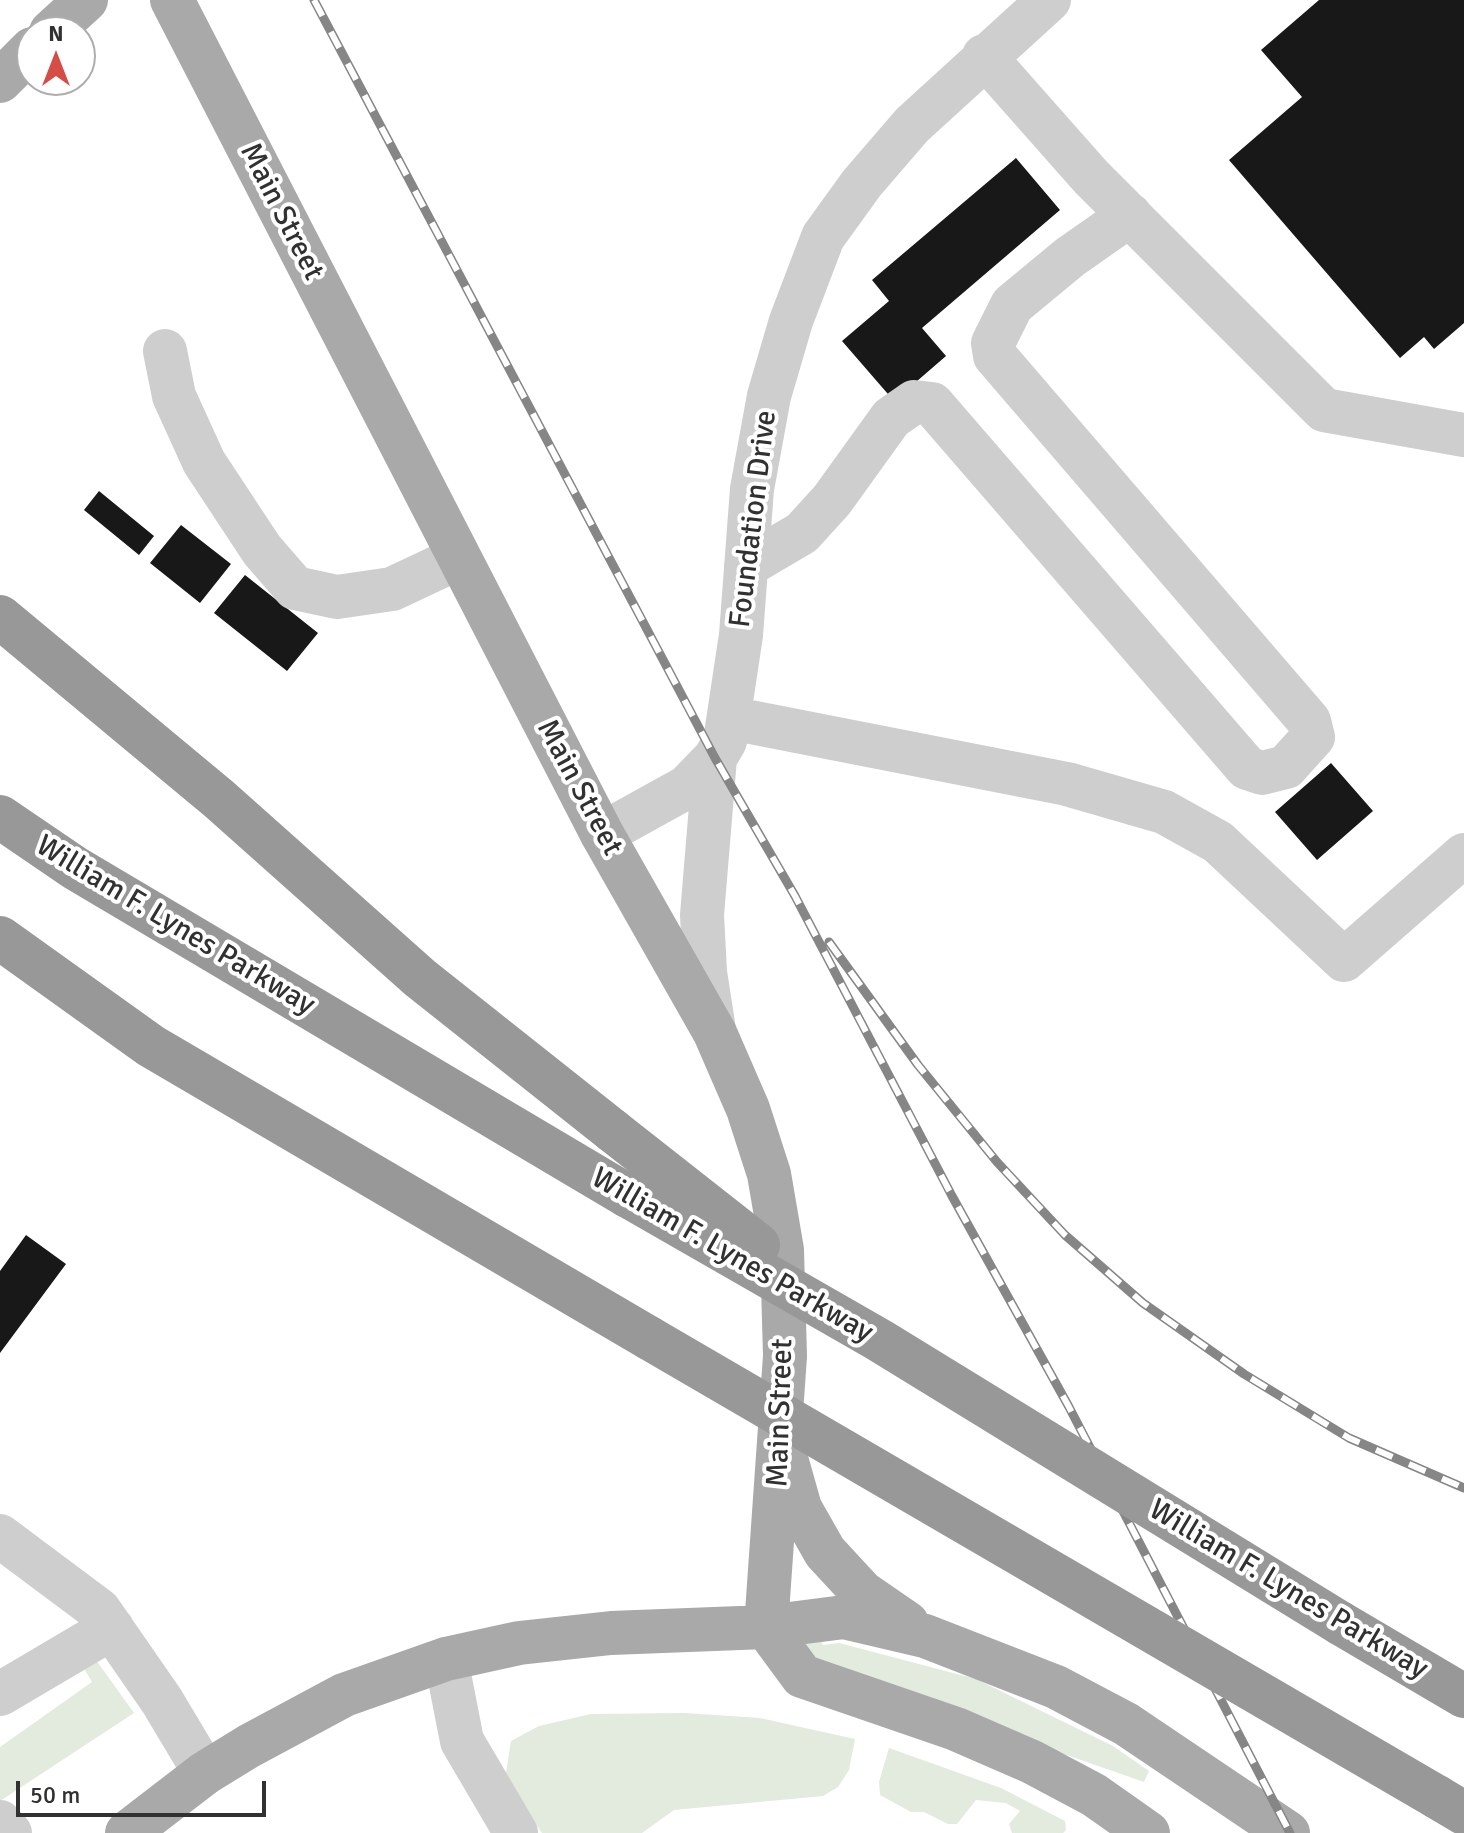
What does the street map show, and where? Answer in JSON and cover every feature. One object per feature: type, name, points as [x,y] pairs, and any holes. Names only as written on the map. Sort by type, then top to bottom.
[{"type":"highway","points":[[0,617],[219,799],[420,978],[879,1340]]},
{"type":"highway","name":"William F. Lynes Parkway","points":[[0,817],[75,868],[628,1196],[879,1340],[1464,1696]]},
{"type":"highway","points":[[0,938],[151,1046]]},
{"type":"highway","points":[[0,972],[151,1046],[1451,1805]]},
{"type":"main road","points":[[68,16],[86,0]]},
{"type":"main road","name":"Main Street","points":[[172,0],[602,834],[715,1033],[752,1122],[769,1174],[782,1250],[785,1356],[766,1627]]},
{"type":"main road","points":[[0,81],[16,65]]},
{"type":"main road","points":[[780,1439],[800,1508],[825,1552],[862,1592],[925,1636]]},
{"type":"main road","points":[[127,1833],[205,1773],[344,1695],[446,1659],[519,1643],[611,1633],[766,1627],[844,1617],[925,1636],[1056,1687],[1126,1724],[1288,1833]]},
{"type":"main road","points":[[766,1627],[802,1676],[956,1729],[1032,1762],[1094,1795],[1148,1833]]},
{"type":"street","name":"Foundation Drive","points":[[602,834],[687,787],[715,758],[725,741],[730,718],[752,489],[769,396],[791,321],[823,237],[862,183],[912,125],[984,56],[1049,0]]},
{"type":"street","points":[[984,56],[1091,177],[1324,410],[1464,435]]},
{"type":"street","points":[[746,566],[802,533],[832,500],[891,418],[914,402],[932,404],[1247,768],[1262,773],[1286,767],[1313,737],[1309,721],[995,356],[993,343],[1012,305],[1070,257],[1130,215]]},
{"type":"street","points":[[165,351],[174,396],[204,462],[262,550],[295,588],[337,597],[392,589],[458,558]]},
{"type":"street","points":[[730,718],[1067,784],[1164,812],[1218,842],[1344,960],[1464,855]]},
{"type":"street","points":[[715,758],[702,915],[705,972],[715,1033]]},
{"type":"street","points":[[0,1536],[99,1610],[205,1773]]},
{"type":"street","points":[[0,1694],[112,1628]]},
{"type":"street","points":[[446,1659],[462,1741],[516,1833]]},
{"type":"street","points":[[0,1822],[10,1833]]},
{"type":"shaded area","points":[[807,1635],[820,1639],[823,1645],[839,1643],[976,1679],[1113,1746],[1149,1771],[1144,1782],[829,1672],[804,1646]]},
{"type":"shaded area","points":[[78,1658],[96,1660],[134,1713],[0,1801],[0,1747],[92,1682]]},
{"type":"shaded area","points":[[684,1713],[760,1718],[855,1739],[849,1770],[838,1787],[823,1796],[674,1810],[642,1833],[542,1833],[513,1792],[506,1773],[511,1741],[539,1726],[591,1714]]},
{"type":"shaded area","points":[[889,1748],[1001,1788],[1065,1821],[1066,1830],[1063,1833],[1012,1833],[1009,1824],[1020,1811],[1006,1803],[976,1800],[957,1824],[948,1824],[924,1812],[911,1812],[880,1795],[879,1782]]},
{"type":"building","points":[[1319,0],[1464,0],[1464,323],[1434,349],[1424,337],[1400,358],[1229,160],[1302,97],[1261,50]]},
{"type":"building","points":[[1016,158],[1060,210],[922,328],[946,356],[894,401],[842,341],[889,301],[872,280]]},
{"type":"building","points":[[99,491],[154,536],[139,555],[84,510]]},
{"type":"building","points":[[181,525],[231,564],[200,603],[150,563]]},
{"type":"building","points":[[245,575],[318,633],[287,671],[214,613]]},
{"type":"building","points":[[1331,763],[1373,811],[1317,860],[1275,812]]},
{"type":"building","points":[[26,1235],[66,1264],[0,1353],[0,1271]]},
{"type":"railway","points":[[314,0],[715,758],[795,896],[952,1196],[1069,1407],[1290,1833]]},
{"type":"railway","points":[[829,942],[918,1065],[997,1162],[1065,1235],[1143,1303],[1244,1374],[1349,1438],[1464,1488]]}]
